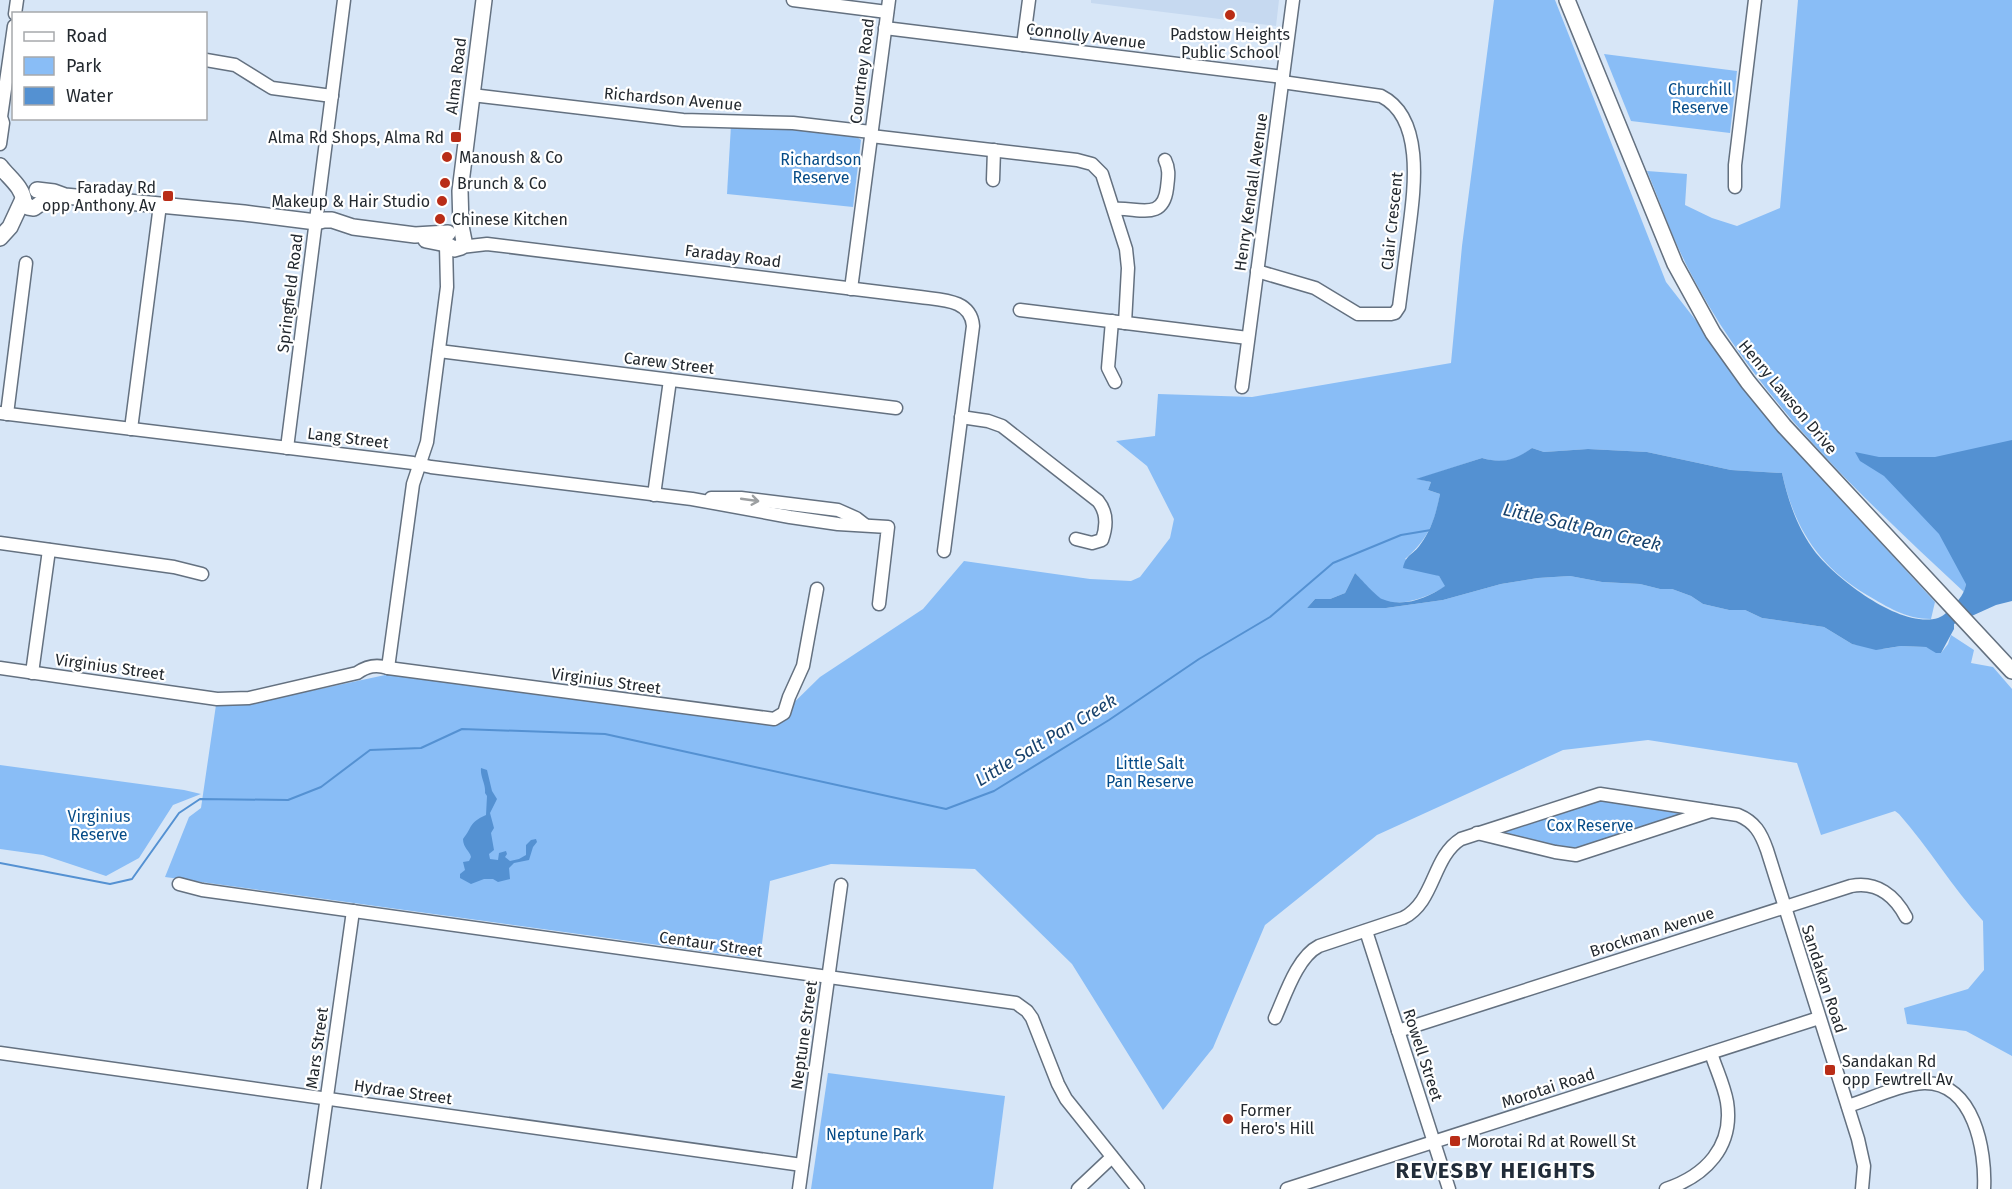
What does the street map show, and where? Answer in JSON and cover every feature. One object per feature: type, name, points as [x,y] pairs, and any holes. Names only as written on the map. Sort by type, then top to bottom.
[{"type":"main road","name":"Alma Road","points":[[454,239],[484,0]]},
{"type":"main road","name":"Henry Lawson Drive","points":[[1566,0],[1675,264],[1713,333],[1773,413],[2012,671]]},
{"type":"main road","points":[[0,157],[11,164],[33,197]]},
{"type":"main road","points":[[0,166],[33,197]]},
{"type":"main road","name":"Faraday Road","points":[[33,197],[65,196],[160,205],[316,222],[324,228],[353,227],[415,235],[423,239],[454,239]]},
{"type":"main road","points":[[5,232],[17,224],[33,197]]},
{"type":"street","name":"Springfield Road","points":[[286,448],[344,0]]},
{"type":"street","points":[[793,0],[888,6]]},
{"type":"street","points":[[1023,45],[1029,0]]},
{"type":"street","name":"Henry Kendall Avenue","points":[[1242,387],[1293,0]]},
{"type":"street","points":[[1736,187],[1736,155],[1755,0]]},
{"type":"street","name":"Courtney Road","points":[[850,289],[888,6]]},
{"type":"street","name":"Connolly Avenue","points":[[885,28],[1282,80]]},
{"type":"street","points":[[0,144],[3,123],[1,119],[12,40]]},
{"type":"street","points":[[207,60],[235,65],[272,88],[332,96]]},
{"type":"street","name":"Clair Crescent","points":[[1257,271],[1315,288],[1358,314],[1391,314],[1395,313],[1399,307],[1416,170],[1401,112],[1381,96],[1282,80]]},
{"type":"street","name":"Richardson Avenue","points":[[472,94],[683,120],[793,123],[1077,160],[1092,164],[1102,174],[1128,256],[1108,368],[1115,382]]},
{"type":"street","points":[[993,180],[994,150]]},
{"type":"street","points":[[1114,209],[1152,211],[1161,207],[1166,199],[1169,174],[1165,160]]},
{"type":"street","points":[[131,429],[160,205]]},
{"type":"street","name":"Faraday Road","points":[[454,239],[962,305],[970,314],[972,333],[961,417]]},
{"type":"street","name":"Alma Road","points":[[420,465],[426,447],[454,239]]},
{"type":"street","points":[[4,414],[26,263]]},
{"type":"street","points":[[1020,310],[1248,338]]},
{"type":"street","name":"Carew Street","points":[[439,351],[896,408]]},
{"type":"street","points":[[654,495],[670,380]]},
{"type":"street","name":"Lang Street","points":[[4,414],[692,499],[838,524],[888,527],[879,604]]},
{"type":"street","points":[[944,551],[961,417],[988,421],[1011,431],[1098,501],[1106,517],[1102,540],[1092,543],[1076,540]]},
{"type":"street","points":[[388,668],[413,484],[420,465]]},
{"type":"street","points":[[0,543],[174,567],[202,574]]},
{"type":"street","points":[[32,673],[49,550]]},
{"type":"street","name":"Virginius Street","points":[[0,668],[229,700],[260,696],[388,668],[774,720],[784,713],[805,662],[817,589]]},
{"type":"street","name":"Sandakan Road","points":[[1275,1018],[1301,964],[1309,953],[1326,943],[1404,918],[1415,911],[1451,848],[1461,839],[1600,794],[1728,813],[1747,819],[1759,830],[1862,1152],[1864,1166],[1862,1189]]},
{"type":"street","name":"Sandakan Road","points":[[1477,833],[1576,855],[1712,811]]},
{"type":"street","name":"Centaur Street","points":[[179,884],[202,890],[1009,1001],[1022,1006],[1027,1011],[1061,1092],[1138,1189]]},
{"type":"street","name":"Neptune Street","points":[[799,1189],[841,885]]},
{"type":"street","name":"Brockman Avenue","points":[[1398,1031],[1851,886],[1864,885],[1888,893],[1906,917]]},
{"type":"street","name":"Mars Street","points":[[314,1189],[353,911]]},
{"type":"street","name":"Rowell Street","points":[[1366,931],[1449,1189]]},
{"type":"street","name":"Morotai Road","points":[[1287,1189],[1819,1018]]},
{"type":"street","name":"Hydrae Street","points":[[0,1053],[802,1165]]},
{"type":"street","points":[[1666,1189],[1685,1182],[1705,1169],[1725,1135],[1728,1118],[1726,1100],[1711,1053]]},
{"type":"street","points":[[1848,1106],[1916,1084],[1930,1084],[1947,1089],[1961,1100],[1977,1131],[1983,1161],[1984,1189]]},
{"type":"street","points":[[1078,1189],[1112,1157]]},
{"type":"shaded area","name":"Padstow Heights Public School","points":[[1091,0],[1279,0],[1276,26],[1091,3]]},
{"type":"green space","name":"Little Salt Pan Reserve","points":[[1494,0],[1555,0],[1666,282],[1802,457],[1935,602],[1931,619],[1905,615],[1890,608],[1850,584],[1835,571],[1822,558],[1801,528],[1793,511],[1782,473],[1731,470],[1647,452],[1588,449],[1544,452],[1532,448],[1508,460],[1496,461],[1482,458],[1418,479],[1431,482],[1428,490],[1440,494],[1436,513],[1425,537],[1405,559],[1439,576],[1446,586],[1422,598],[1393,603],[1378,597],[1355,573],[1345,593],[1330,599],[1315,599],[1307,608],[1386,608],[1443,600],[1501,584],[1570,576],[1602,582],[1672,589],[1691,596],[1703,604],[1729,610],[1745,610],[1762,618],[1824,627],[1852,644],[1883,649],[1901,646],[1926,647],[1941,653],[1951,635],[1974,650],[1971,663],[1993,667],[2012,689],[2012,1056],[1966,1031],[1907,1024],[1904,1008],[1968,989],[1984,970],[1983,921],[1899,814],[1895,811],[1821,835],[1797,763],[1648,740],[1563,750],[1377,835],[1265,925],[1213,1048],[1163,1110],[1072,964],[975,869],[831,864],[770,881],[760,959],[165,877],[189,817],[201,808],[216,705],[254,703],[390,674],[772,724],[820,677],[923,609],[964,561],[1090,579],[1131,581],[1140,577],[1170,538],[1174,519],[1147,466],[1116,441],[1155,436],[1158,394],[1252,397],[1451,363],[1462,246]]},
{"type":"green space","points":[[1798,0],[2012,0],[2012,460],[1973,555],[1964,592],[1887,520],[1813,444],[1746,362],[1716,318],[1690,272],[1647,171],[1687,174],[1685,205],[1712,218],[1737,226],[1780,208]]},
{"type":"green space","name":"Churchill Reserve","points":[[1604,54],[1737,71],[1730,133],[1631,121]]},
{"type":"green space","name":"Richardson Reserve","points":[[731,125],[854,135],[861,140],[853,207],[727,194]]},
{"type":"green space","name":"Virginius Reserve","points":[[0,765],[201,794],[173,805],[139,858],[106,876],[43,855],[0,849]]},
{"type":"green space","name":"Cox Reserve","points":[[1597,800],[1684,814],[1572,851],[1496,832]]},
{"type":"green space","name":"Neptune Park","points":[[828,1073],[1005,1096],[993,1189],[811,1189]]},
{"type":"water","points":[[2012,440],[2012,601],[1996,605],[1954,624],[1954,629],[1941,653],[1936,653],[1926,647],[1901,646],[1876,650],[1852,644],[1824,627],[1762,618],[1745,610],[1729,610],[1703,604],[1691,596],[1672,589],[1602,582],[1570,576],[1501,584],[1443,600],[1386,608],[1307,608],[1315,599],[1330,599],[1345,593],[1355,573],[1380,598],[1390,602],[1415,600],[1445,586],[1439,576],[1403,568],[1406,560],[1428,533],[1440,494],[1428,490],[1431,482],[1416,479],[1482,458],[1496,461],[1508,460],[1532,448],[1544,452],[1588,449],[1647,452],[1731,470],[1782,473],[1799,525],[1816,553],[1826,564],[1871,600],[1889,609],[1906,616],[1923,619],[1938,618],[1959,599],[1966,584],[1939,534],[1884,476],[1860,461],[1855,452],[1879,457],[1935,457]]},
{"type":"water","points":[[481,768],[487,770],[492,791],[497,799],[490,813],[494,828],[491,833],[494,850],[489,854],[490,859],[498,860],[499,853],[506,851],[505,857],[510,861],[519,859],[526,855],[526,845],[531,840],[536,839],[537,842],[529,860],[514,863],[509,868],[510,879],[498,882],[493,879],[484,879],[471,884],[460,878],[460,874],[465,870],[463,862],[469,861],[471,857],[463,839],[473,823],[486,815],[487,796]]},
{"type":"waterway","name":"Little Salt Pan Creek","points":[[0,863],[110,884],[132,879],[179,813],[200,799],[288,800],[321,787],[370,750],[421,748],[462,729],[605,734],[946,809],[994,791],[1109,720],[1199,659],[1270,617],[1333,563],[1401,535],[1431,530]]},
{"type":"place","name":"Padstow Heights Public School","points":[[1230,15]]},
{"type":"place","name":"Alma Rd Shops, Alma Rd","points":[[456,137]]},
{"type":"place","name":"Manoush & Co","points":[[447,157]]},
{"type":"place","name":"Brunch & Co","points":[[445,183]]},
{"type":"place","name":"Faraday Rd opp Anthony Av","points":[[168,196]]},
{"type":"place","name":"Makeup & Hair Studio","points":[[442,201]]},
{"type":"place","name":"Chinese Kitchen","points":[[440,219]]},
{"type":"place","name":"Sandakan Rd opp Fewtrell Av","points":[[1830,1070]]},
{"type":"place","name":"Former Hero's Hill","points":[[1228,1119]]},
{"type":"place","name":"Morotai Rd at Rowell St","points":[[1455,1141]]},
{"type":"district","name":"REVESBY HEIGHTS","points":[[1496,1170]]}]
